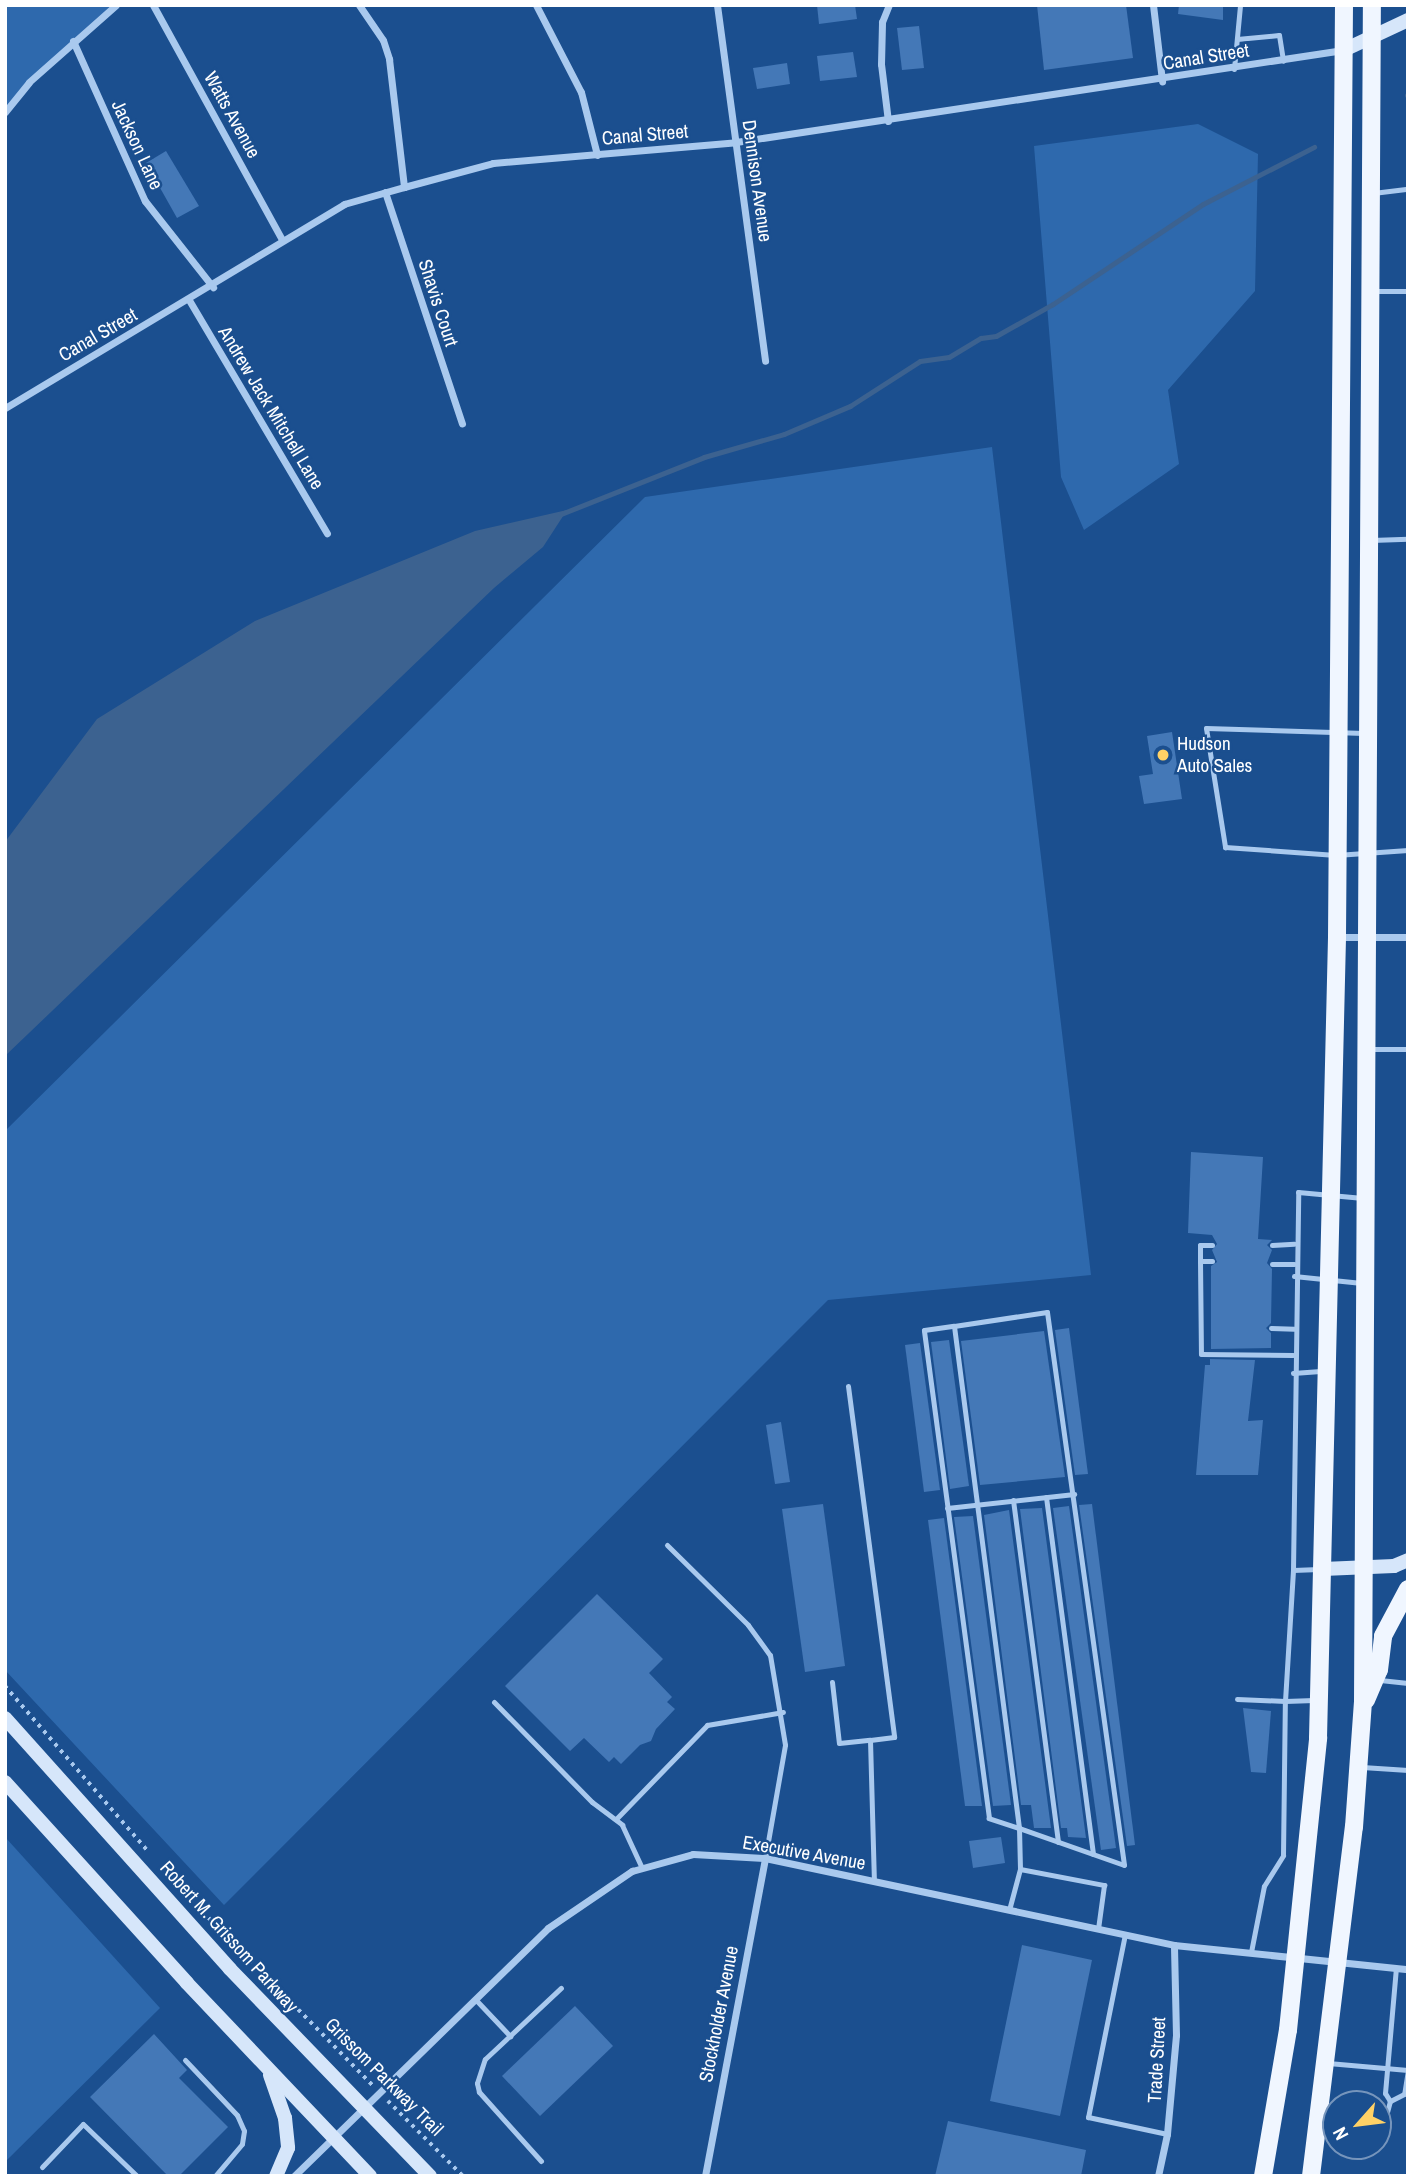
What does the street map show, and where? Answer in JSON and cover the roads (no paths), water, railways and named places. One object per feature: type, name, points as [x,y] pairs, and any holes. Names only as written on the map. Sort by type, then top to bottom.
[{"type":"main road","points":[[1263,2176],[1289,2030],[1320,1700],[1337,937],[1344,5]]},
{"type":"main road","points":[[1311,2176],[1338,1962],[1359,1767],[1363,1703],[1366,1569],[1371,5]]},
{"type":"main road","points":[[1344,50],[1408,20]]},
{"type":"main road","points":[[1324,1569],[1366,1569],[1408,1560]]},
{"type":"main road","points":[[1363,1703],[1376,1680],[1383,1636],[1408,1589]]},
{"type":"main road","name":"Robert M. Grissom Parkway","points":[[5,1718],[364,2111],[430,2176]]},
{"type":"main road","points":[[5,1782],[268,2070],[370,2176]]},
{"type":"main road","points":[[268,2070],[285,2118],[288,2148],[276,2176]]},
{"type":"street","points":[[5,112],[72,41],[116,5]]},
{"type":"street","name":"Watts Avenue","points":[[153,5],[282,240]]},
{"type":"street","points":[[359,5],[383,40],[389,59],[404,187]]},
{"type":"street","points":[[536,5],[581,92],[597,155]]},
{"type":"street","name":"Dennison Avenue","points":[[717,5],[765,361]]},
{"type":"street","points":[[888,121],[881,64],[882,22],[889,5]]},
{"type":"street","points":[[1153,5],[1162,81]]},
{"type":"street","name":"Jackson Lane","points":[[72,41],[145,201],[213,287]]},
{"type":"street","name":"Canal Street","points":[[5,408],[213,287],[282,240],[344,204],[493,163],[736,142],[1162,81],[1344,50]]},
{"type":"street","name":"Shavis Court","points":[[385,192],[462,424]]},
{"type":"street","name":"Andrew Jack Mitchell Lane","points":[[189,300],[327,533]]},
{"type":"street","points":[[1337,937],[1408,937]]},
{"type":"street","name":"Executive Avenue","points":[[294,2176],[364,2111],[548,1928],[642,1868],[693,1854],[765,1858],[1174,1945],[1408,1969]]},
{"type":"street","name":"Stockholder Avenue","points":[[705,2176],[765,1858]]},
{"type":"street","name":"Trade Street","points":[[1158,2176],[1167,2134],[1176,2035],[1174,1945]]},
{"type":"lane","points":[[1234,69],[1240,5]]},
{"type":"lane","points":[[1237,39],[1279,35],[1283,61]]},
{"type":"lane","points":[[1370,193],[1408,189]]},
{"type":"lane","points":[[1369,291],[1408,290]]},
{"type":"lane","points":[[1368,540],[1408,539]]},
{"type":"lane","points":[[1367,734],[1337,730],[1206,728],[1225,847],[1336,855],[1408,850]]},
{"type":"lane","points":[[1366,1049],[1408,1049]]},
{"type":"lane","points":[[1251,1952],[1264,1886],[1283,1855],[1285,1701],[1293,1570],[1294,1244],[1298,1192],[1366,1198]]},
{"type":"lane","points":[[1272,1245],[1294,1244]]},
{"type":"lane","points":[[1212,1245],[1200,1245],[1201,1354],[1293,1354]]},
{"type":"lane","points":[[1200,1261],[1212,1261]]},
{"type":"lane","points":[[1272,1264],[1294,1264]]},
{"type":"lane","points":[[1294,1276],[1366,1283]]},
{"type":"lane","points":[[1047,1312],[1074,1493],[1124,1865],[989,1818],[924,1330],[1047,1312]]},
{"type":"lane","points":[[1201,1324],[1211,1324]]},
{"type":"lane","points":[[954,1326],[1018,1828],[1020,1869],[1009,1910]]},
{"type":"lane","points":[[1271,1328],[1294,1329]]},
{"type":"lane","points":[[1293,1373],[1327,1371]]},
{"type":"lane","points":[[832,1682],[839,1743],[894,1737],[848,1385]]},
{"type":"lane","points":[[947,1508],[1074,1493]]},
{"type":"lane","points":[[1046,1497],[1093,1854]]},
{"type":"lane","points":[[1013,1500],[1058,1842]]},
{"type":"lane","points":[[667,1545],[763,1642],[777,1678],[785,1745],[765,1858]]},
{"type":"lane","points":[[1293,1570],[1324,1569]]},
{"type":"lane","points":[[1376,1680],[1408,1683]]},
{"type":"lane","points":[[1237,1699],[1320,1700]]},
{"type":"lane","points":[[494,1702],[592,1802],[616,1819],[642,1868]]},
{"type":"lane","points":[[616,1819],[707,1726],[783,1712]]},
{"type":"lane","points":[[870,1740],[874,1881]]},
{"type":"lane","points":[[1359,1767],[1408,1770]]},
{"type":"lane","points":[[1020,1869],[1104,1885],[1098,1929]]},
{"type":"lane","points":[[1125,1934],[1088,2117],[1167,2134]]},
{"type":"lane","points":[[1385,2090],[1396,1968]]},
{"type":"lane","points":[[541,2161],[479,2092],[479,2069],[561,1988]]},
{"type":"lane","points":[[476,2000],[510,2036]]},
{"type":"lane","points":[[185,2060],[237,2115],[244,2131],[242,2144],[215,2176]]},
{"type":"lane","points":[[1325,2063],[1408,2070],[1404,2095],[1392,2100]]},
{"type":"lane","points":[[42,2167],[83,2124],[137,2176]]},
{"type":"waterway","points":[[561,514],[704,457],[784,434],[850,406],[920,361],[949,357],[981,338],[996,336],[1053,304],[1203,204],[1314,147]]},
{"type":"place","name":"Hudson Auto Sales","points":[[1163,755]]}]
